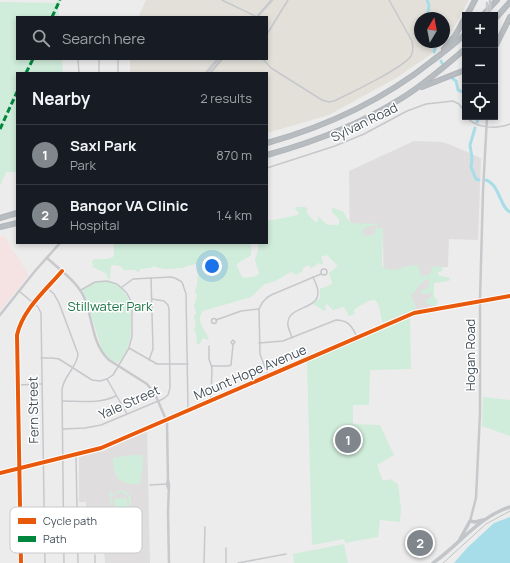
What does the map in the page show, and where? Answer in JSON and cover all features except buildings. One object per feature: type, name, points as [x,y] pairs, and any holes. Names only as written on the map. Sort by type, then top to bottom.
[{"type":"highway","points":[[469,12],[475,0]]},
{"type":"highway","points":[[486,12],[497,0]]},
{"type":"highway","points":[[498,16],[510,2]]},
{"type":"highway","points":[[498,41],[510,16]]},
{"type":"highway","points":[[441,55],[462,23]]},
{"type":"highway","points":[[268,142],[297,134],[336,120],[369,104],[401,85],[441,55],[462,37]]},
{"type":"highway","points":[[403,98],[462,51]]},
{"type":"highway","points":[[268,155],[311,142],[341,130],[376,113],[425,85],[462,71]]},
{"type":"highway","points":[[0,218],[16,213]]},
{"type":"highway","points":[[0,227],[16,223]]},
{"type":"main road","points":[[469,523],[484,519],[510,507]]},
{"type":"main road","points":[[433,563],[450,550],[484,519]]},
{"type":"main road","points":[[469,523],[476,527]]},
{"type":"main road","name":"Hogan Road","points":[[458,542],[469,523]]},
{"type":"street","points":[[222,0],[255,16]]},
{"type":"street","points":[[258,16],[272,0]]},
{"type":"street","points":[[268,32],[288,0]]},
{"type":"street","points":[[265,60],[271,68],[322,100],[329,102],[334,101],[385,74],[406,61],[411,56],[413,48],[412,41],[389,0]]},
{"type":"street","points":[[488,1],[488,12]]},
{"type":"street","points":[[78,60],[79,72]]},
{"type":"street","points":[[99,60],[100,72]]},
{"type":"street","points":[[118,60],[118,72]]},
{"type":"street","points":[[207,72],[217,60]]},
{"type":"street","points":[[211,72],[221,60]]},
{"type":"street","name":"Sylvan Road","points":[[268,168],[335,146],[364,134],[407,111],[426,104],[453,101],[460,104],[462,107]]},
{"type":"street","points":[[470,120],[474,123],[486,126],[501,126],[510,124]]},
{"type":"street","name":"Hogan Road","points":[[469,523],[476,498],[479,440],[480,300],[487,120]]},
{"type":"street","points":[[0,315],[59,244]]},
{"type":"street","points":[[47,258],[80,290],[86,303],[101,352],[109,360],[147,384],[158,401],[166,420],[167,482],[169,484],[169,563]]},
{"type":"street","points":[[20,507],[17,335],[19,326],[24,316],[62,271]]},
{"type":"street","points":[[268,376],[260,354],[259,309],[264,300],[267,298],[321,274]]},
{"type":"street","points":[[292,338],[288,327],[290,316],[296,311],[315,302],[318,296],[318,289],[313,277]]},
{"type":"street","points":[[149,360],[152,352],[151,278]]},
{"type":"street","points":[[122,288],[133,279],[175,278],[182,282],[186,294],[188,410]]},
{"type":"street","points":[[41,358],[55,358],[92,380],[100,381],[113,375],[129,348],[132,336],[131,303],[129,296],[114,282],[103,280],[90,284],[80,290]]},
{"type":"street","points":[[47,288],[54,294],[59,303],[78,354],[76,363],[62,387],[63,507]]},
{"type":"street","name":"Fern Street","points":[[19,291],[38,307],[41,313],[44,507]]},
{"type":"street","name":"Mount Hope Avenue","points":[[0,473],[100,448],[414,313],[480,300],[510,296]]},
{"type":"street","name":"Yale Street","points":[[63,429],[95,426],[158,401],[166,397],[170,392],[168,306],[164,301],[152,299]]},
{"type":"street","points":[[216,320],[241,311],[259,309]]},
{"type":"street","points":[[259,343],[278,342],[292,338],[336,320],[343,320],[350,324],[357,337]]},
{"type":"street","points":[[212,366],[231,365],[233,345]]},
{"type":"street","points":[[210,346],[209,359],[212,366],[211,400]]},
{"type":"street","points":[[129,348],[157,364],[188,364]]},
{"type":"street","points":[[107,379],[127,414]]},
{"type":"street","points":[[18,385],[42,384]]},
{"type":"street","points":[[63,401],[100,401],[109,400],[116,396]]},
{"type":"street","points":[[76,454],[77,507]]},
{"type":"street","points":[[150,485],[167,482]]},
{"type":"street","points":[[204,563],[205,527]]},
{"type":"street","points":[[226,548],[226,563]]},
{"type":"street","points":[[21,553],[21,563]]},
{"type":"street","name":"Fern Street","points":[[45,553],[45,563]]},
{"type":"street","points":[[64,553],[64,563]]},
{"type":"street","points":[[78,553],[78,563]]},
{"type":"street","points":[[238,563],[286,554]]},
{"type":"street","points":[[95,555],[95,563]]},
{"type":"shaded area","points":[[146,0],[469,0],[450,33],[450,12],[414,12],[414,48],[436,48],[430,55],[396,78],[329,115],[268,133],[268,72],[130,72],[130,60],[268,60],[268,16],[139,16]]},
{"type":"shaded area","points":[[414,141],[442,142],[481,158],[478,240],[449,239],[448,267],[434,267],[432,307],[411,311],[384,322],[383,231],[350,254],[349,171]]},
{"type":"shaded area","points":[[4,236],[29,275],[0,311],[0,237]]},
{"type":"shaded area","points":[[147,431],[150,563],[105,563],[104,553],[142,553],[142,507],[86,507],[86,502],[79,502],[79,457],[103,451]]},
{"type":"green space","points":[[58,0],[61,0],[58,8],[59,16],[16,16],[16,60],[62,60],[63,72],[16,72],[16,172],[6,172],[0,186],[0,2],[56,3]]},
{"type":"green space","points":[[296,207],[305,207],[308,210],[306,211],[308,214],[316,222],[318,221],[318,216],[329,225],[339,224],[339,219],[332,212],[332,208],[343,211],[348,220],[352,223],[381,224],[366,227],[362,231],[366,236],[374,235],[376,228],[383,228],[382,265],[384,268],[395,270],[407,266],[418,265],[421,275],[423,276],[430,274],[432,267],[439,266],[443,268],[441,272],[438,272],[438,275],[450,278],[449,281],[434,283],[434,296],[438,301],[436,306],[432,306],[424,302],[432,296],[431,292],[423,295],[421,290],[429,287],[429,280],[426,279],[411,295],[416,310],[405,313],[383,323],[379,305],[375,300],[361,305],[354,310],[355,314],[349,316],[344,307],[333,310],[327,304],[325,306],[326,310],[323,311],[313,304],[320,298],[320,289],[332,283],[329,273],[338,266],[327,255],[321,257],[323,263],[322,265],[319,263],[311,268],[308,265],[303,268],[303,271],[296,275],[291,272],[275,281],[265,284],[251,297],[203,311],[200,322],[209,339],[203,338],[199,345],[196,343],[197,337],[194,329],[196,326],[194,316],[196,313],[194,306],[197,295],[195,291],[198,273],[196,264],[186,266],[184,268],[169,269],[157,268],[154,266],[151,268],[140,269],[139,272],[136,270],[125,270],[121,266],[113,265],[111,266],[110,279],[108,279],[107,274],[93,267],[92,262],[94,259],[107,259],[113,257],[114,244],[250,244],[251,255],[237,264],[237,267],[243,278],[257,276],[259,273],[255,260],[258,244],[268,244],[268,221],[298,215],[299,213],[295,209]]},
{"type":"green space","name":"Stillwater Park","points":[[102,281],[111,282],[118,285],[123,289],[129,300],[131,314],[131,336],[126,352],[118,363],[111,360],[102,350],[87,301],[82,290],[94,283]]},
{"type":"green space","points":[[410,317],[411,369],[370,370],[369,405],[353,405],[353,424],[380,425],[394,455],[377,465],[383,481],[390,479],[398,484],[401,509],[400,522],[380,520],[378,537],[345,543],[344,539],[312,545],[307,361]]},
{"type":"green space","points":[[483,397],[510,400],[510,436],[482,426]]},
{"type":"green space","points":[[141,455],[143,457],[140,484],[123,482],[116,476],[114,471],[113,458]]},
{"type":"green space","points":[[111,490],[112,495],[119,491],[124,491],[128,493],[131,498],[131,507],[129,507],[127,495],[120,492],[117,493],[112,497],[110,507]]},
{"type":"green space","points":[[127,498],[127,507],[114,507],[114,499]]},
{"type":"green space","points":[[344,544],[348,563],[294,563],[293,554]]},
{"type":"water","points":[[510,517],[510,563],[454,563],[467,548],[494,523]]},
{"type":"waterway","points":[[427,0],[429,5],[428,12]]},
{"type":"waterway","points":[[434,52],[435,48]]},
{"type":"waterway","points":[[452,78],[456,81],[458,90],[462,92]]},
{"type":"waterway","points":[[475,128],[470,145],[472,158],[471,167],[476,179],[479,180]]},
{"type":"waterway","points":[[486,180],[491,183],[497,191],[504,206],[510,212]]},
{"type":"railway","points":[[443,563],[486,524],[510,511]]},
{"type":"marked path","points":[[52,16],[60,0]]},
{"type":"marked path","points":[[26,72],[32,60]]},
{"type":"marked path","points":[[0,129],[16,94]]},
{"type":"cycle path","points":[[20,507],[17,335],[24,317],[30,308],[62,271]]},
{"type":"cycle path","points":[[0,473],[101,448],[414,313],[510,296]]},
{"type":"cycle path","points":[[21,553],[21,563]]},
{"type":"place","name":"Saxl Park","points":[[348,440]]},
{"type":"place","name":"Bangor VA Clinic","points":[[420,543]]}]
